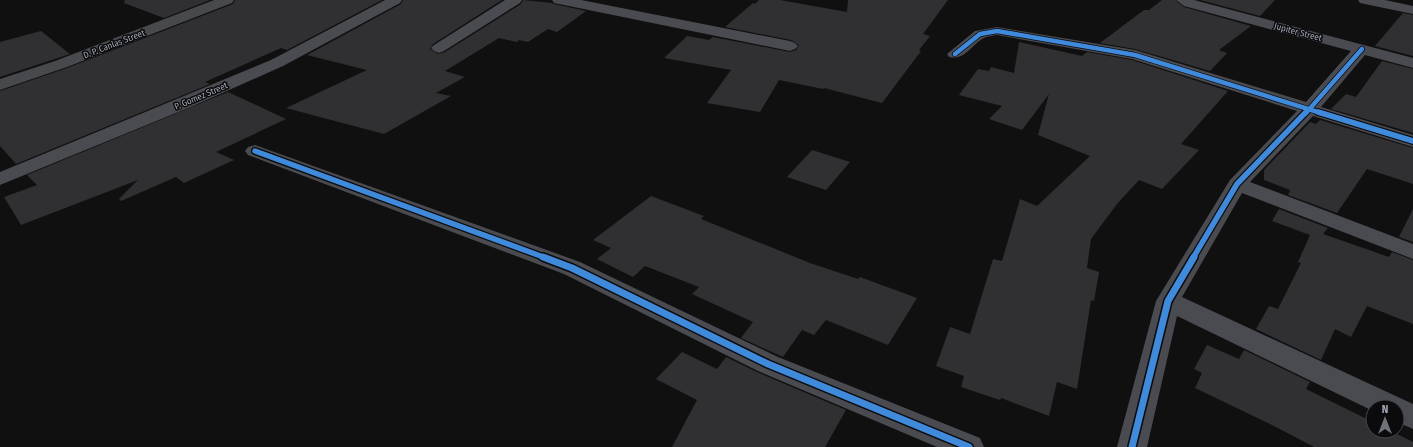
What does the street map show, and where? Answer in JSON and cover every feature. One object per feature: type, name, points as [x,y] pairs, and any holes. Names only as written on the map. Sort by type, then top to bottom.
[{"type":"main road","name":"D. P. Canlas Street","points":[[0,86],[227,0]]},
{"type":"street","name":"P. Gomez Street","points":[[0,179],[187,102],[277,62],[395,0]]},
{"type":"street","points":[[439,48],[515,0]]},
{"type":"street","points":[[559,0],[790,46]]},
{"type":"street","name":"Jupiter Street","points":[[1183,0],[1189,3],[1413,63]]},
{"type":"street","points":[[1365,0],[1398,3],[1413,10]]},
{"type":"street","points":[[955,54],[980,34],[997,30],[1135,55],[1413,141]]},
{"type":"street","points":[[1132,447],[1168,301],[1237,184],[1310,108],[1362,49]]},
{"type":"street","points":[[255,151],[572,268],[768,364],[968,447]]},
{"type":"street","points":[[1237,184],[1413,252]]},
{"type":"street","points":[[1168,301],[1375,399]]},
{"type":"building","points":[[125,0],[210,0],[164,18],[124,3]]},
{"type":"building","points":[[235,0],[382,0],[287,50],[281,48],[205,82],[210,84],[16,164],[0,146],[0,91],[67,68],[233,4]]},
{"type":"building","points":[[403,0],[502,0],[433,44],[430,49],[438,54],[445,52],[521,4],[523,0],[552,3],[586,11],[557,32],[548,29],[528,42],[519,40],[517,42],[499,38],[445,71],[465,77],[436,93],[451,96],[384,134],[286,108],[367,70],[307,55],[401,4]]},
{"type":"building","points":[[759,0],[780,0],[847,12],[848,0],[948,0],[923,34],[930,36],[919,50],[921,51],[882,103],[824,88],[779,80],[760,112],[707,103],[731,70],[664,58],[687,36],[709,40],[713,37],[790,52],[796,50],[799,45],[791,40],[725,27],[753,3],[755,4]]},
{"type":"building","points":[[1162,0],[1175,0],[1184,7],[1251,26],[1219,50],[1227,53],[1210,71],[1135,49],[1100,43],[1144,10],[1149,10]]},
{"type":"building","points":[[1200,0],[1275,0],[1260,16]]},
{"type":"building","points":[[1403,13],[1413,15],[1413,56],[1375,46]]},
{"type":"building","points":[[41,31],[70,54],[0,77],[0,42]]},
{"type":"building","points":[[1019,42],[1082,56],[1087,52],[1132,60],[1228,91],[1181,144],[1199,150],[1162,189],[1139,180],[1117,204],[1091,239],[1087,268],[1099,272],[1094,301],[1091,300],[1077,389],[1057,382],[1049,416],[1001,398],[1000,400],[961,387],[964,376],[936,366],[950,327],[970,334],[993,259],[1002,261],[1020,199],[1037,206],[1090,156],[1038,135],[1049,94],[1022,130],[989,119],[1002,106],[959,95],[978,69],[989,71],[991,67],[1014,73]]},
{"type":"building","points":[[1382,61],[1413,69],[1413,133],[1331,109],[1346,94],[1356,97]]},
{"type":"building","points":[[228,92],[286,119],[216,152],[234,160],[184,183],[176,177],[121,201],[119,199],[138,180],[21,225],[4,197],[37,185],[27,175]]},
{"type":"building","points":[[1320,120],[1413,148],[1413,184],[1367,169],[1337,213],[1288,195],[1290,190],[1264,180],[1264,170],[1310,122],[1316,124]]},
{"type":"building","points":[[812,150],[850,162],[826,190],[787,177]]},
{"type":"building","points":[[651,196],[704,216],[701,219],[810,263],[858,279],[860,277],[917,298],[888,345],[826,320],[814,335],[802,330],[783,357],[741,338],[753,322],[692,294],[699,287],[645,266],[633,277],[597,259],[611,248],[593,240]]},
{"type":"building","points":[[1279,209],[1328,228],[1323,234],[1389,257],[1392,252],[1413,260],[1413,324],[1367,306],[1351,337],[1335,329],[1321,360],[1256,329],[1269,306],[1278,309],[1301,263],[1298,262],[1310,235],[1272,221]]},
{"type":"building","points":[[1413,209],[1413,242],[1399,237]]},
{"type":"building","points":[[1207,345],[1239,359],[1244,350],[1310,382],[1306,389],[1365,418],[1365,439],[1405,438],[1413,442],[1413,447],[1314,447],[1195,388],[1202,373],[1194,369]]},
{"type":"building","points":[[682,352],[717,369],[726,357],[846,410],[825,447],[672,447],[697,400],[656,379]]},
{"type":"cycle path","points":[[955,54],[980,34],[997,31],[1135,55],[1413,141]]},
{"type":"cycle path","points":[[1132,447],[1168,301],[1237,184],[1310,108],[1362,49]]},
{"type":"cycle path","points":[[255,151],[572,268],[768,364],[969,447]]}]
